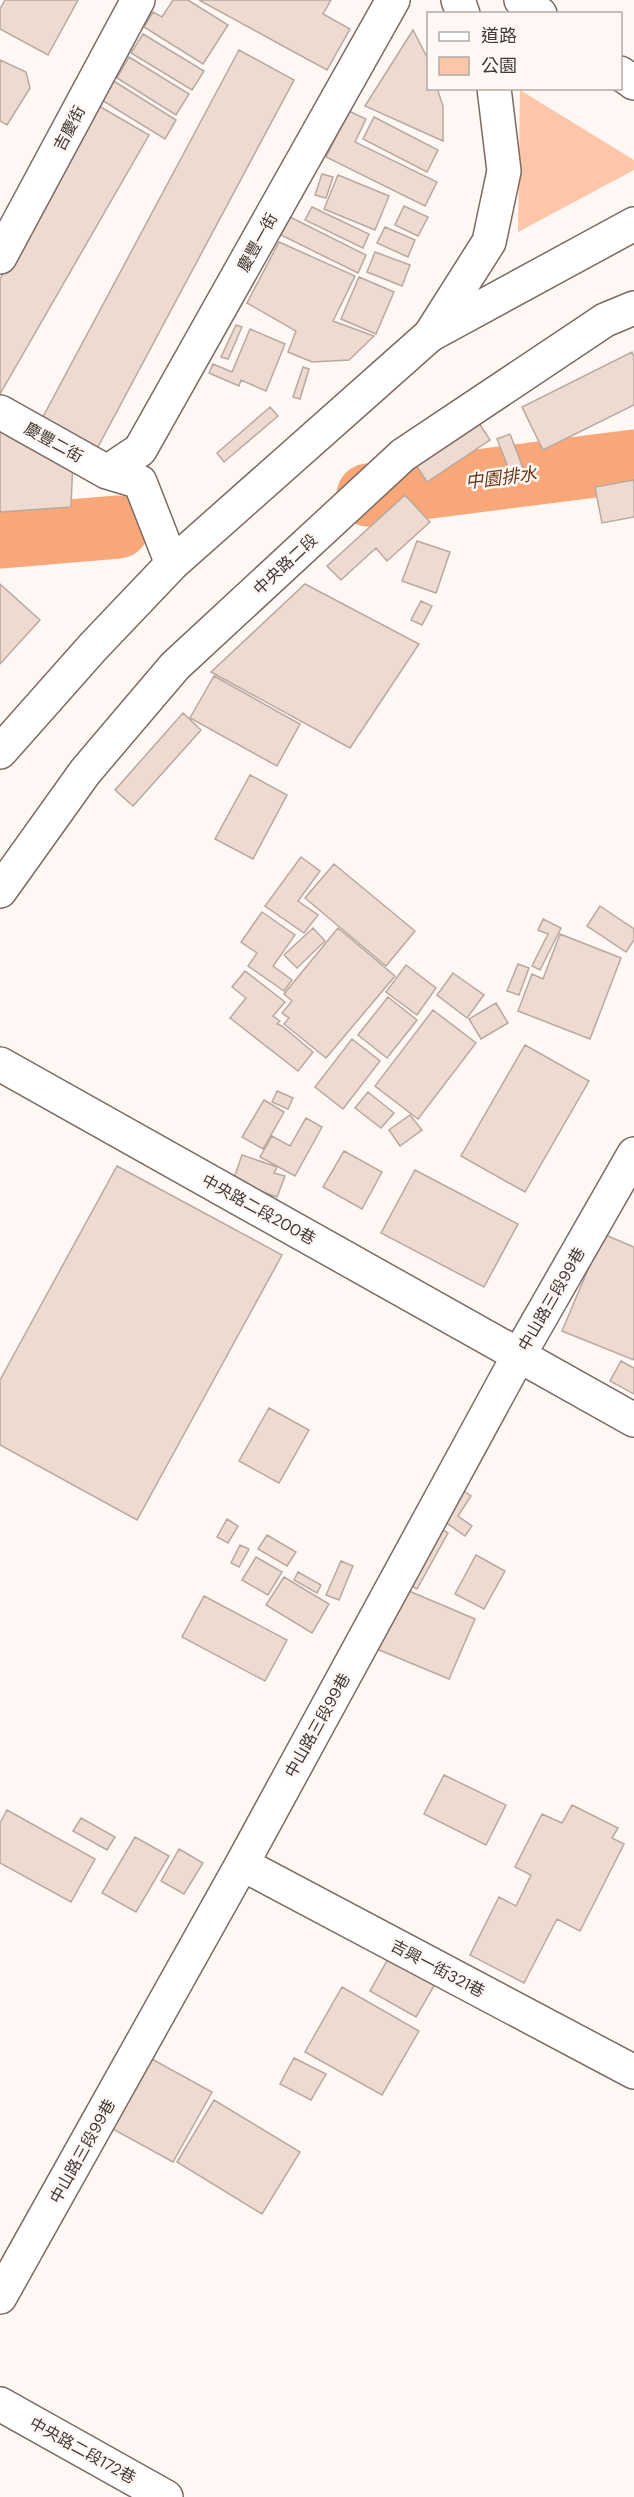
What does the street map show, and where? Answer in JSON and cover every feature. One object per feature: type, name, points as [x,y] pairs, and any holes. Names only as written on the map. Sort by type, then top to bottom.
[{"type":"street","name":"吉慶街","points":[[0,256],[138,0]]},
{"type":"street","name":"慶豐一街","points":[[107,472],[140,450],[393,0]]},
{"type":"street","points":[[521,0],[537,12]]},
{"type":"street","points":[[622,74],[634,83]]},
{"type":"street","points":[[430,335],[489,242],[504,171],[494,90]]},
{"type":"street","points":[[0,752],[93,646],[172,564],[430,335],[634,224]]},
{"type":"street","name":"中央路二段","points":[[0,891],[85,772],[175,666],[403,455],[605,320],[634,308]]},
{"type":"street","name":"慶豐二街","points":[[0,412],[107,472],[140,482],[172,564]]},
{"type":"street","name":"中央路二段200巷","points":[[0,1064],[634,1420]]},
{"type":"street","name":"中山路三段99巷","points":[[0,2297],[242,1864],[519,1355],[634,1154]]},
{"type":"street","name":"吉興一街321巷","points":[[242,1864],[634,2072]]},
{"type":"street","name":"中央路二段172巷","points":[[0,2404],[166,2497]]},
{"type":"green space","points":[[520,90],[634,160],[634,170],[518,232]]},
{"type":"building","points":[[5,0],[78,0],[48,55],[0,29],[0,9]]},
{"type":"building","points":[[173,0],[188,0],[228,25],[203,64],[144,27],[153,12],[162,17]]},
{"type":"building","points":[[199,0],[331,0],[323,14],[350,29],[327,70]]},
{"type":"building","points":[[413,30],[427,57],[427,90],[438,90],[443,106],[443,141],[365,106]]},
{"type":"building","points":[[143,34],[204,71],[192,90],[131,53]]},
{"type":"building","points":[[239,50],[294,80],[92,458],[37,428]]},
{"type":"building","points":[[129,57],[189,94],[176,115],[117,78]]},
{"type":"building","points":[[0,60],[26,72],[30,88],[7,125],[0,121]]},
{"type":"building","points":[[112,80],[176,120],[165,139],[100,99]]},
{"type":"building","points":[[99,106],[149,135],[0,394],[0,279]]},
{"type":"building","points":[[349,111],[366,119],[355,142],[437,182],[425,206],[326,157]]},
{"type":"building","points":[[374,117],[438,150],[427,172],[363,139]]},
{"type":"building","points":[[322,174],[333,177],[326,198],[315,195]]},
{"type":"building","points":[[338,175],[389,196],[375,230],[324,209]]},
{"type":"building","points":[[404,206],[428,217],[418,236],[395,225]]},
{"type":"building","points":[[312,207],[369,234],[363,248],[305,220]]},
{"type":"building","points":[[290,217],[366,255],[358,273],[281,235]]},
{"type":"building","points":[[385,227],[415,240],[408,257],[377,243]]},
{"type":"building","points":[[279,242],[355,276],[333,321],[374,336],[349,360],[312,362],[288,352],[296,331],[247,303]]},
{"type":"building","points":[[375,252],[410,265],[402,286],[367,272]]},
{"type":"building","points":[[359,277],[394,292],[376,334],[341,319]]},
{"type":"building","points":[[236,325],[242,327],[228,359],[221,357]]},
{"type":"building","points":[[250,329],[285,344],[266,391],[241,380],[239,386],[209,373],[213,364],[232,372]]},
{"type":"building","points":[[632,352],[634,357],[634,405],[543,450],[522,407]]},
{"type":"building","points":[[303,367],[309,369],[300,399],[293,397]]},
{"type":"building","points":[[270,407],[278,416],[224,462],[217,453]]},
{"type":"building","points":[[479,423],[490,440],[427,482],[416,465]]},
{"type":"building","points":[[0,424],[73,458],[71,507],[0,512]]},
{"type":"building","points":[[510,434],[523,468],[510,472],[497,439]]},
{"type":"building","points":[[634,480],[634,517],[602,523],[595,487]]},
{"type":"building","points":[[405,495],[430,522],[387,561],[376,548],[341,580],[327,566]]},
{"type":"building","points":[[417,541],[450,552],[436,593],[402,581]]},
{"type":"building","points":[[0,584],[40,620],[0,664]]},
{"type":"building","points":[[305,584],[419,644],[350,748],[211,672]]},
{"type":"building","points":[[421,601],[432,606],[422,625],[411,620]]},
{"type":"building","points":[[214,676],[300,724],[277,766],[190,718]]},
{"type":"building","points":[[183,713],[201,730],[133,806],[115,790]]},
{"type":"building","points":[[250,775],[287,795],[253,859],[215,839]]},
{"type":"building","points":[[301,857],[320,871],[298,901],[318,915],[304,933],[265,906]]},
{"type":"building","points":[[334,864],[415,931],[386,966],[305,898]]},
{"type":"building","points":[[600,906],[634,929],[634,940],[626,952],[587,926]]},
{"type":"building","points":[[262,912],[295,935],[273,966],[292,980],[284,991],[248,966],[257,953],[241,942]]},
{"type":"building","points":[[543,919],[561,928],[540,970],[532,966],[548,934],[538,930]]},
{"type":"building","points":[[313,928],[325,941],[297,968],[284,955]]},
{"type":"building","points":[[338,928],[395,976],[326,1058],[284,1024],[289,1018],[282,1013],[292,1001],[284,994]]},
{"type":"building","points":[[560,934],[621,958],[590,1039],[518,1011],[532,974],[543,979]]},
{"type":"building","points":[[518,964],[529,968],[519,995],[507,991]]},
{"type":"building","points":[[406,965],[436,988],[417,1015],[386,992]]},
{"type":"building","points":[[245,971],[285,1002],[273,1016],[280,1021],[277,1024],[313,1052],[298,1071],[230,1018],[246,998],[232,987]]},
{"type":"building","points":[[453,973],[484,995],[467,1018],[437,995]]},
{"type":"building","points":[[388,997],[417,1020],[387,1058],[358,1035]]},
{"type":"building","points":[[496,1003],[508,1023],[481,1039],[469,1019]]},
{"type":"building","points":[[433,1010],[476,1043],[418,1119],[375,1086]]},
{"type":"building","points":[[352,1039],[380,1061],[343,1109],[315,1087]]},
{"type":"building","points":[[525,1045],[589,1081],[525,1192],[461,1156]]},
{"type":"building","points":[[277,1091],[293,1098],[288,1109],[272,1102]]},
{"type":"building","points":[[368,1092],[394,1113],[381,1128],[355,1108]]},
{"type":"building","points":[[264,1100],[284,1112],[263,1149],[242,1137]]},
{"type":"building","points":[[410,1115],[422,1130],[400,1146],[389,1130]]},
{"type":"building","points":[[306,1118],[322,1127],[295,1176],[260,1157],[272,1136],[290,1146]]},
{"type":"building","points":[[344,1151],[382,1172],[362,1209],[323,1187]]},
{"type":"building","points":[[242,1155],[277,1167],[274,1173],[285,1176],[277,1197],[233,1181]]},
{"type":"building","points":[[117,1166],[282,1255],[137,1520],[0,1445],[0,1380]]},
{"type":"building","points":[[415,1170],[518,1224],[484,1287],[381,1233]]},
{"type":"building","points":[[603,1234],[634,1247],[634,1360],[562,1331]]},
{"type":"building","points":[[621,1361],[634,1368],[634,1394],[610,1381]]},
{"type":"building","points":[[269,1408],[309,1430],[279,1483],[239,1461]]},
{"type":"building","points":[[461,1489],[471,1496],[458,1516],[472,1526],[465,1536],[441,1519]]},
{"type":"building","points":[[227,1519],[238,1526],[228,1543],[217,1537]]},
{"type":"building","points":[[433,1524],[448,1533],[417,1589],[402,1581]]},
{"type":"building","points":[[267,1535],[296,1552],[287,1566],[258,1549]]},
{"type":"building","points":[[240,1545],[249,1549],[239,1567],[231,1563]]},
{"type":"building","points":[[476,1555],[505,1571],[484,1609],[455,1594]]},
{"type":"building","points":[[256,1557],[282,1572],[268,1595],[242,1580]]},
{"type":"building","points":[[341,1561],[353,1566],[339,1600],[326,1595]]},
{"type":"building","points":[[298,1572],[321,1585],[317,1593],[294,1580]]},
{"type":"building","points":[[284,1577],[329,1604],[312,1633],[266,1605]]},
{"type":"building","points":[[402,1588],[475,1619],[449,1679],[377,1649]]},
{"type":"building","points":[[204,1596],[287,1640],[265,1681],[182,1637]]},
{"type":"building","points":[[444,1775],[506,1805],[486,1845],[424,1814]]},
{"type":"building","points":[[572,1805],[618,1828],[612,1838],[624,1844],[580,1931],[557,1919],[524,1983],[470,1955],[499,1897],[516,1906],[531,1875],[515,1867],[542,1814],[562,1823]]},
{"type":"building","points":[[7,1810],[95,1859],[71,1902],[0,1863],[0,1823]]},
{"type":"building","points":[[81,1818],[115,1837],[107,1850],[73,1831]]},
{"type":"building","points":[[135,1837],[169,1856],[136,1912],[102,1893]]},
{"type":"building","points":[[179,1849],[203,1863],[184,1894],[161,1881]]},
{"type":"building","points":[[392,1952],[438,1979],[416,2017],[370,1991]]},
{"type":"building","points":[[342,1987],[419,2031],[382,2095],[305,2052]]},
{"type":"building","points":[[150,2058],[212,2092],[173,2162],[111,2128]]},
{"type":"building","points":[[294,2058],[326,2074],[311,2100],[280,2084]]},
{"type":"building","points":[[214,2100],[300,2152],[262,2214],[177,2162]]},
{"type":"waterway","name":"中園排水","points":[[368,495],[634,461]]},
{"type":"waterway","name":"中園排水","points":[[0,537],[118,527]]}]
